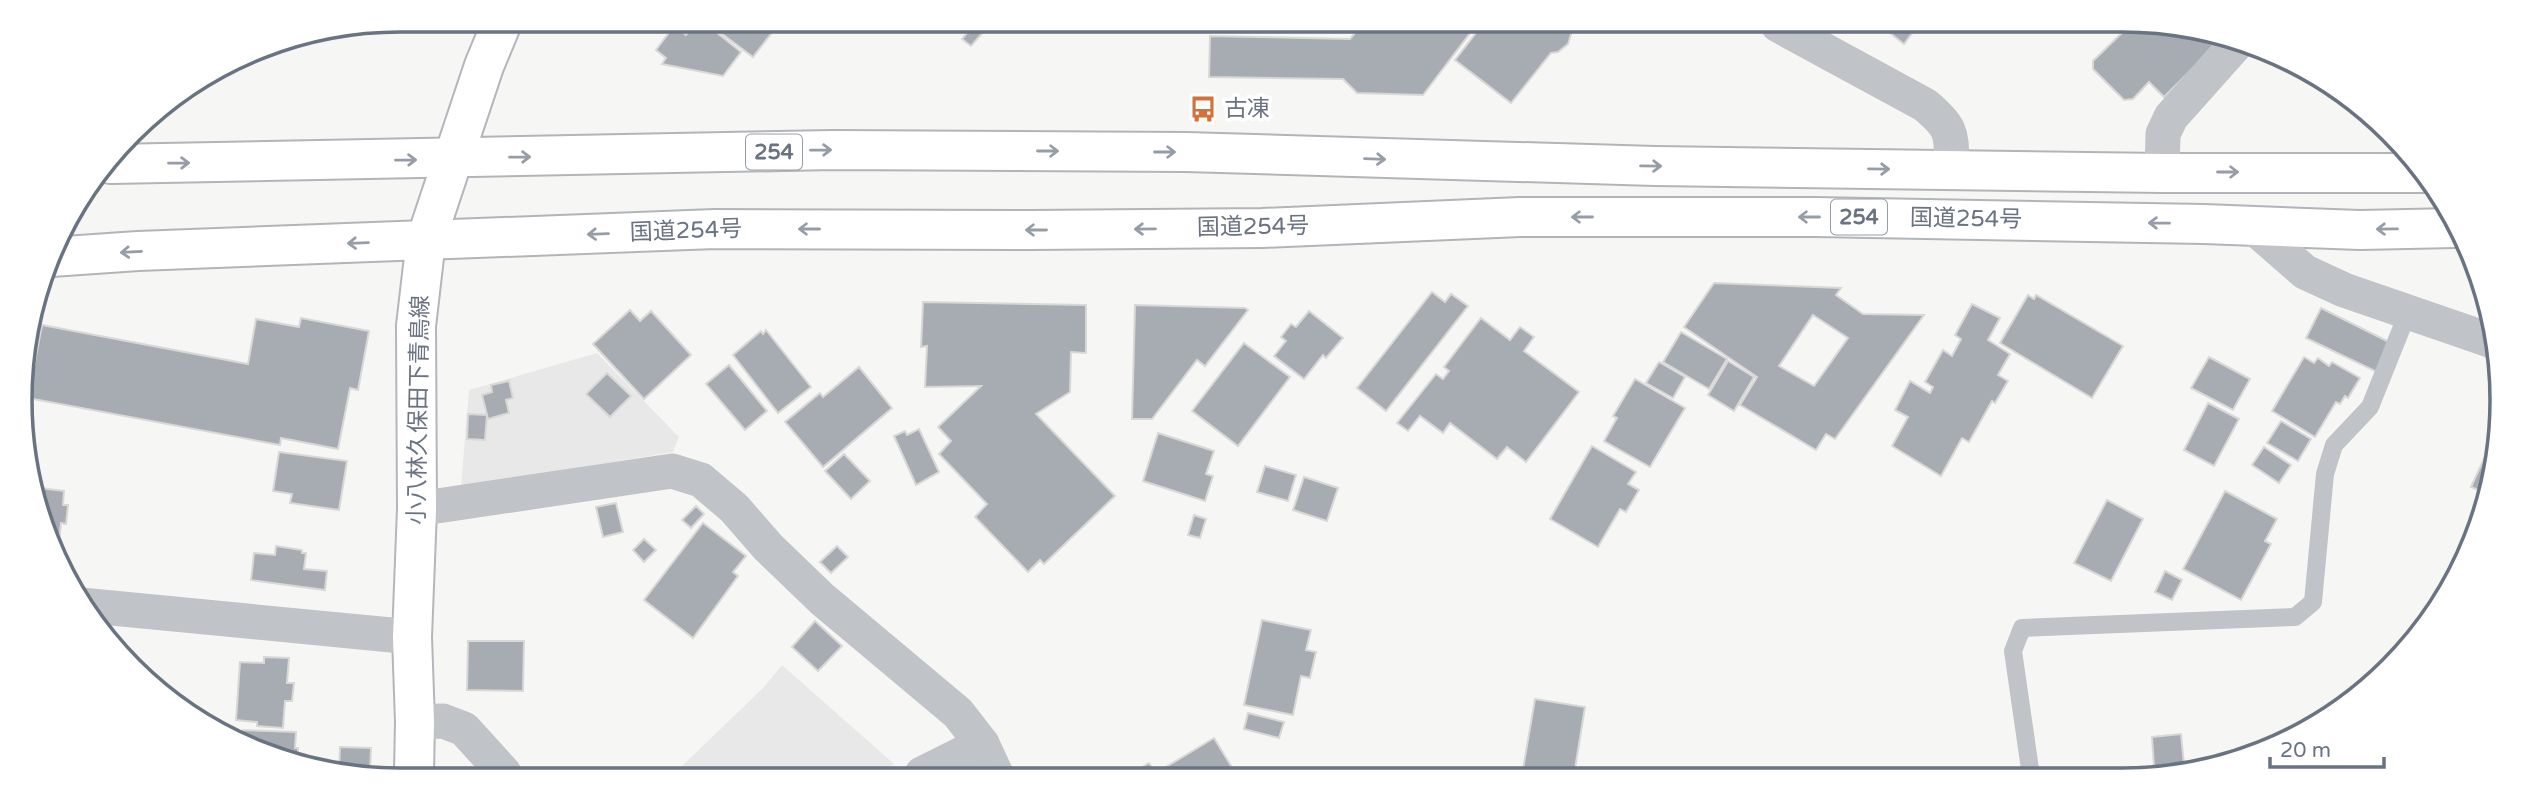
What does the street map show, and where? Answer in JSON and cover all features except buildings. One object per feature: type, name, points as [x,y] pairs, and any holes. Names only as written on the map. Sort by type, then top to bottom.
[{"type":"main road","name":"小八林久保田下青鳥線","points":[[414,768],[412,637],[417,509],[416,326],[426,240],[484,66],[498,32]]},
{"type":"main road","name":"254","points":[[117,164],[833,150],[1173,152],[1655,166],[2162,173],[2412,173]]},
{"type":"main road","name":"国道254号","points":[[61,256],[715,229],[1262,228],[1520,217],[1815,217],[2251,225],[2360,230],[2448,228]]},
{"type":"street","points":[[1791,32],[1925,105],[1942,119],[1951,132],[1952,170]]},
{"type":"street","points":[[2162,173],[2163,134],[2171,117],[2232,48]]},
{"type":"street","points":[[2251,225],[2305,272],[2344,289],[2485,338]]},
{"type":"street","points":[[417,509],[672,471],[701,480],[734,508],[768,548],[822,599],[958,713],[989,759],[949,768]]},
{"type":"street","points":[[96,606],[412,637]]},
{"type":"street","points":[[415,722],[443,721],[464,729],[499,768]]},
{"type":"lane","points":[[2030,768],[2013,651],[2022,628],[2295,617],[2314,602],[2325,474],[2333,445],[2370,407],[2408,312]]},
{"type":"shaded area","points":[[597,353],[679,437],[673,452],[461,487],[469,390]]},
{"type":"shaded area","points":[[782,665],[894,764],[886,768],[680,768],[763,688]]},
{"type":"place","name":"古凍","points":[[1203,109]]}]
